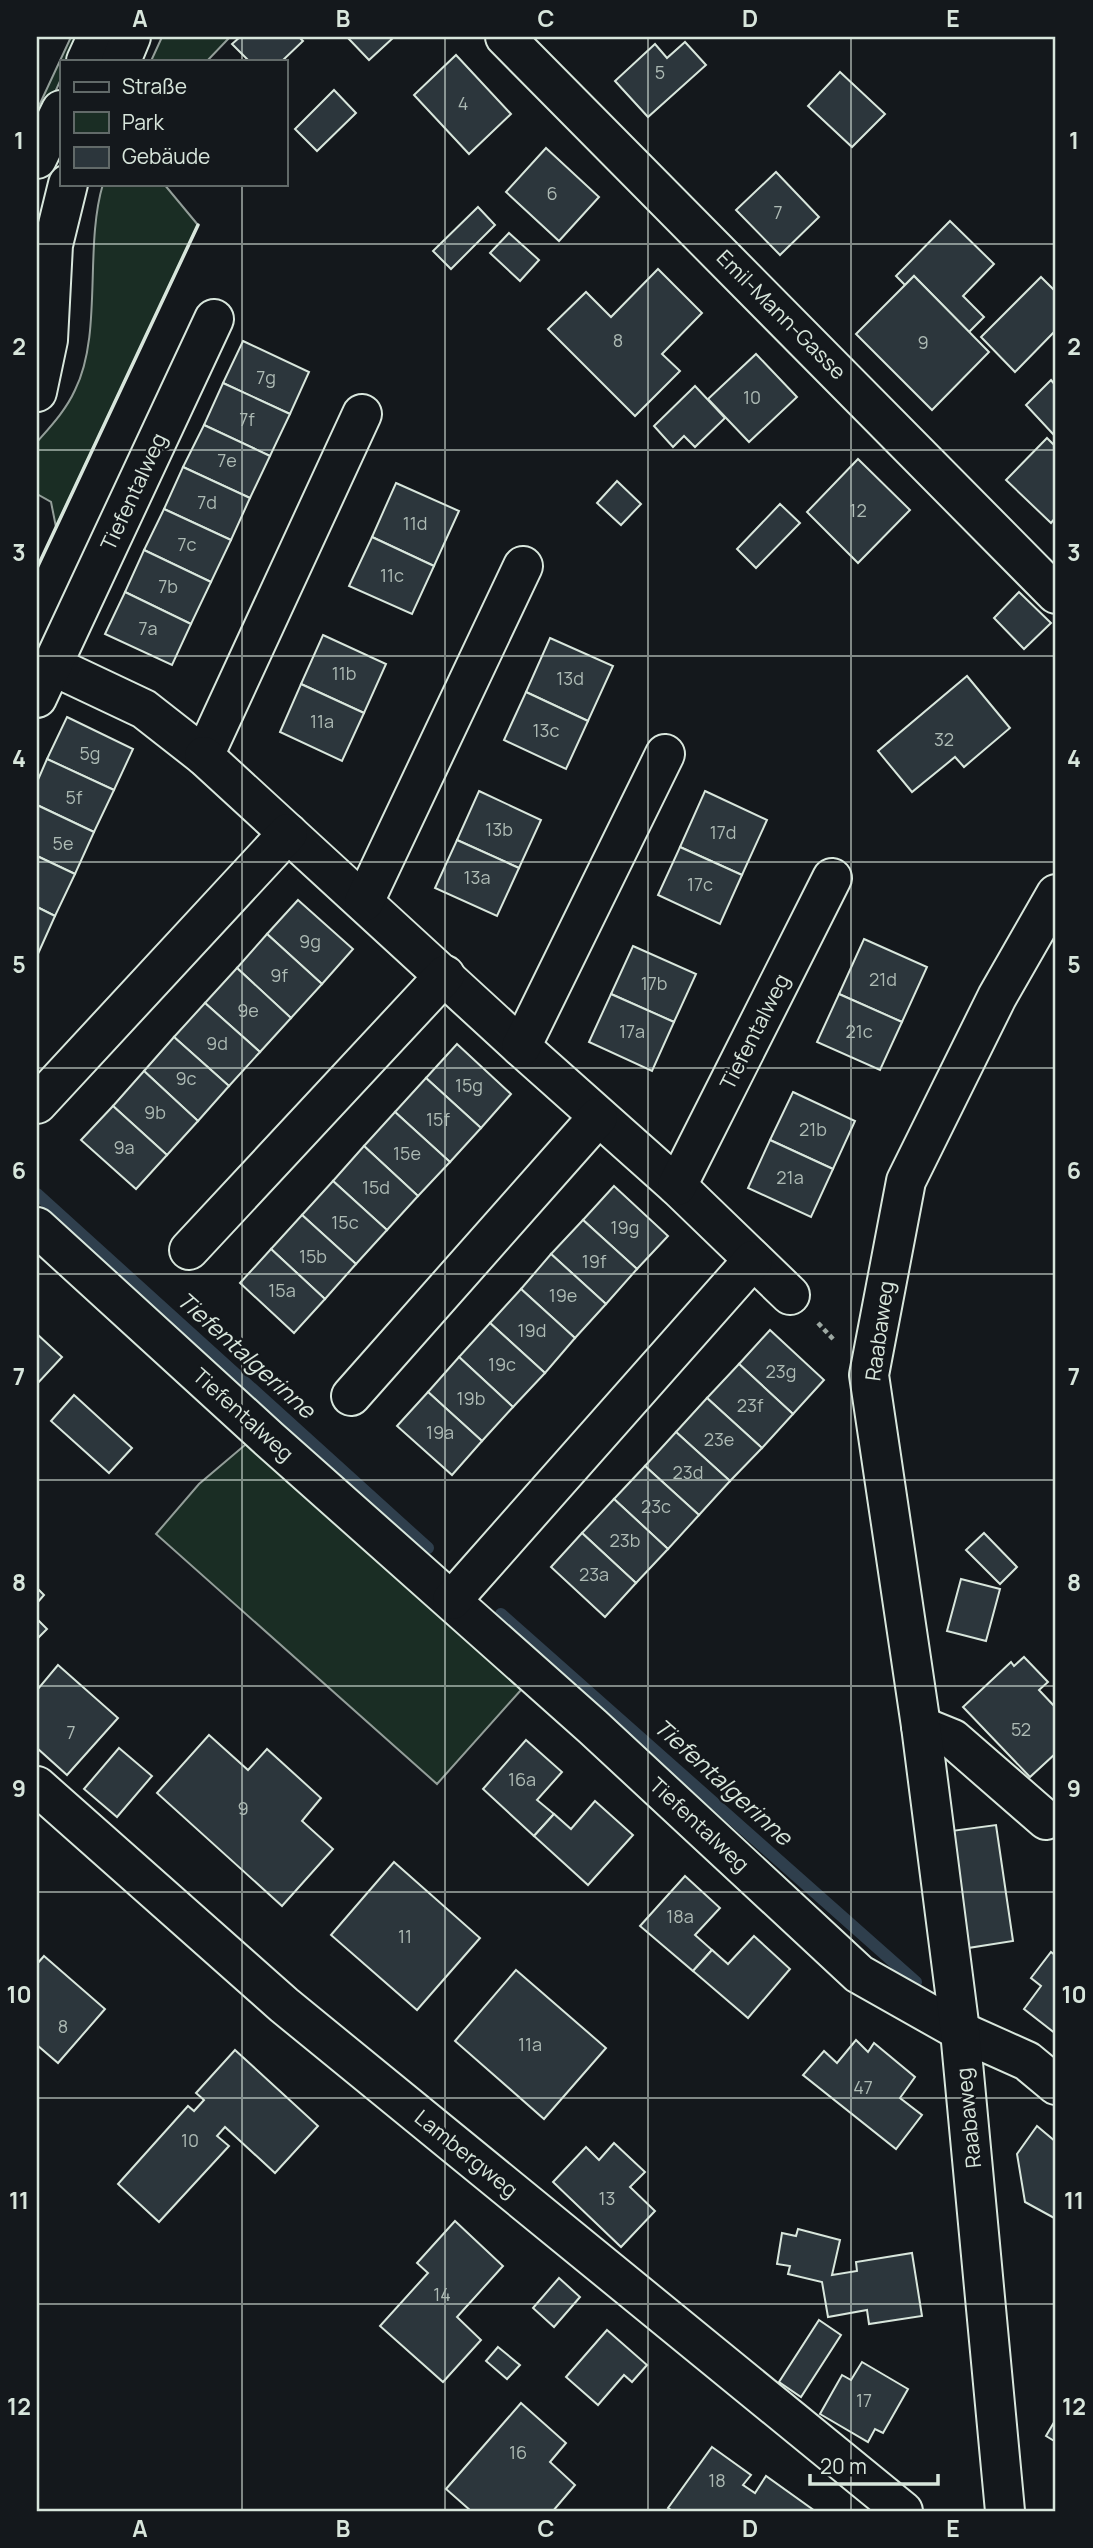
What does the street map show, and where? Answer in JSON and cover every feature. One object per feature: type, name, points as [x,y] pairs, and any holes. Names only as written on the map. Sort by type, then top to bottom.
[{"type":"street","points":[[86,60],[97,37]]},
{"type":"street","points":[[121,60],[131,37]]},
{"type":"street","name":"Emil-Mann-Gasse","points":[[505,37],[1056,594]]},
{"type":"street","points":[[37,159],[60,112]]},
{"type":"street","points":[[37,392],[48,340],[53,246],[68,186]]},
{"type":"street","name":"Tiefentalweg","points":[[214,319],[45,682],[144,709],[204,756],[598,1117],[677,1185],[790,1295]]},
{"type":"street","points":[[204,756],[362,414]]},
{"type":"street","points":[[364,902],[523,566]]},
{"type":"street","points":[[521,1047],[664,754]]},
{"type":"street","points":[[37,1104],[288,832]]},
{"type":"street","name":"Tiefentalweg","points":[[677,1185],[832,878]]},
{"type":"street","name":"Raabaweg","points":[[1005,2511],[983,2250],[960,2031],[921,1727],[869,1375],[906,1181],[997,997],[1056,894]]},
{"type":"street","points":[[189,1250],[445,975]]},
{"type":"street","points":[[351,1396],[598,1117]]},
{"type":"street","name":"Tiefentalweg","points":[[37,1227],[259,1430],[452,1600],[859,1974],[960,2031],[1027,2061],[1056,2085]]},
{"type":"street","points":[[452,1600],[753,1260]]},
{"type":"street","points":[[921,1727],[953,1739],[1046,1820]]},
{"type":"street","name":"Lambergweg","points":[[37,1786],[284,2005],[903,2511]]},
{"type":"path","points":[[790,1295],[869,1375]]},
{"type":"green space","points":[[71,37],[81,37],[70,60],[60,60]]},
{"type":"green space","points":[[162,37],[230,37],[208,60],[151,60]]},
{"type":"green space","points":[[60,61],[60,81],[37,132],[37,110]]},
{"type":"green space","points":[[103,186],[166,186],[198,225],[56,527],[51,502],[37,494],[37,442],[67,404],[83,368],[89,343],[97,209]]},
{"type":"green space","points":[[252,1439],[521,1690],[437,1784],[156,1534],[199,1484]]},
{"type":"building","points":[[240,37],[299,37],[303,41],[283,60],[248,60],[232,44]]},
{"type":"building","points":[[347,37],[394,37],[369,60]]},
{"type":"building","points":[[685,42],[706,65],[648,117],[615,81],[655,44],[667,58]]},
{"type":"building","points":[[456,55],[511,114],[469,154],[414,95]]},
{"type":"building","points":[[840,72],[885,114],[852,147],[808,106]]},
{"type":"building","points":[[334,90],[356,113],[317,151],[295,129]]},
{"type":"building","points":[[546,148],[599,197],[559,241],[506,192]]},
{"type":"building","points":[[776,172],[819,217],[780,255],[736,210]]},
{"type":"building","points":[[478,207],[495,225],[451,269],[433,251]]},
{"type":"building","points":[[950,221],[994,264],[963,296],[984,317],[969,332],[914,276],[905,285],[896,276]]},
{"type":"building","points":[[509,233],[539,260],[520,281],[490,253]]},
{"type":"building","points":[[658,269],[702,313],[662,354],[680,371],[635,416],[548,329],[586,292],[611,317]]},
{"type":"building","points":[[914,276],[989,352],[932,410],[856,334]]},
{"type":"building","points":[[1041,277],[1056,292],[1056,330],[1015,372],[981,337]]},
{"type":"building","points":[[243,341],[309,372],[290,414],[223,383]]},
{"type":"building","points":[[756,354],[797,397],[749,442],[708,399]]},
{"type":"building","points":[[1051,380],[1056,386],[1056,431],[1053,434],[1026,405]]},
{"type":"building","points":[[223,383],[290,414],[270,456],[204,425]]},
{"type":"building","points":[[695,386],[725,418],[695,447],[684,436],[673,447],[654,426]]},
{"type":"building","points":[[204,425],[270,456],[250,498],[183,467]]},
{"type":"building","points":[[1047,438],[1056,447],[1056,517],[1051,523],[1006,480]]},
{"type":"building","points":[[858,459],[910,510],[858,563],[807,512]]},
{"type":"building","points":[[183,467],[250,498],[231,540],[164,509]]},
{"type":"building","points":[[617,481],[641,504],[621,525],[597,503]]},
{"type":"building","points":[[396,483],[459,511],[434,566],[372,537]]},
{"type":"building","points":[[780,504],[800,523],[756,568],[737,549]]},
{"type":"building","points":[[164,509],[231,540],[211,582],[144,550]]},
{"type":"building","points":[[372,537],[434,566],[412,614],[349,586]]},
{"type":"building","points":[[144,550],[211,582],[191,624],[125,592]]},
{"type":"building","points":[[125,592],[191,624],[172,665],[105,634]]},
{"type":"building","points":[[1019,592],[1051,623],[1024,649],[994,618]]},
{"type":"building","points":[[323,635],[386,664],[364,713],[301,684]]},
{"type":"building","points":[[550,638],[613,666],[588,721],[526,692]]},
{"type":"building","points":[[967,676],[1010,728],[964,767],[955,757],[912,792],[878,751]]},
{"type":"building","points":[[301,684],[364,713],[342,761],[280,732]]},
{"type":"building","points":[[526,692],[588,721],[566,769],[504,740]]},
{"type":"building","points":[[67,717],[133,749],[114,790],[47,759]]},
{"type":"building","points":[[47,759],[114,790],[94,832],[37,805],[37,782]]},
{"type":"building","points":[[479,791],[541,820],[519,868],[457,840]]},
{"type":"building","points":[[705,791],[767,820],[742,875],[680,847]]},
{"type":"building","points":[[37,805],[94,832],[75,874],[37,856]]},
{"type":"building","points":[[457,840],[519,868],[497,916],[435,888]]},
{"type":"building","points":[[680,847],[742,875],[720,924],[658,895]]},
{"type":"building","points":[[37,856],[75,874],[55,916],[37,907]]},
{"type":"building","points":[[298,900],[353,949],[322,984],[267,934]]},
{"type":"building","points":[[37,907],[55,916],[37,956]]},
{"type":"building","points":[[267,934],[322,984],[291,1018],[237,968]]},
{"type":"building","points":[[864,939],[927,967],[902,1022],[839,994]]},
{"type":"building","points":[[633,946],[696,974],[674,1022],[611,994]]},
{"type":"building","points":[[237,968],[291,1018],[260,1052],[205,1003]]},
{"type":"building","points":[[611,994],[674,1022],[652,1071],[589,1042]]},
{"type":"building","points":[[839,994],[902,1022],[880,1070],[817,1042]]},
{"type":"building","points":[[205,1003],[260,1052],[229,1086],[174,1037]]},
{"type":"building","points":[[174,1037],[229,1086],[198,1121],[144,1071]]},
{"type":"building","points":[[457,1044],[511,1094],[481,1128],[426,1078]]},
{"type":"building","points":[[144,1071],[198,1121],[167,1155],[113,1106]]},
{"type":"building","points":[[426,1078],[481,1128],[450,1162],[395,1112]]},
{"type":"building","points":[[793,1092],[855,1121],[833,1169],[770,1140]]},
{"type":"building","points":[[113,1106],[167,1155],[136,1189],[81,1140]]},
{"type":"building","points":[[395,1112],[450,1162],[418,1196],[364,1146]]},
{"type":"building","points":[[770,1140],[833,1169],[811,1217],[748,1188]]},
{"type":"building","points":[[364,1146],[418,1196],[387,1230],[333,1181]]},
{"type":"building","points":[[333,1181],[387,1230],[356,1264],[302,1215]]},
{"type":"building","points":[[614,1186],[668,1236],[637,1269],[583,1220]]},
{"type":"building","points":[[302,1215],[356,1264],[325,1299],[271,1249]]},
{"type":"building","points":[[583,1220],[637,1269],[606,1304],[551,1254]]},
{"type":"building","points":[[271,1249],[325,1299],[294,1333],[240,1283]]},
{"type":"building","points":[[551,1254],[606,1304],[575,1338],[521,1289]]},
{"type":"building","points":[[521,1289],[575,1338],[545,1373],[490,1323]]},
{"type":"building","points":[[490,1323],[545,1373],[513,1407],[459,1357]]},
{"type":"building","points":[[770,1330],[824,1380],[793,1414],[739,1364]]},
{"type":"building","points":[[37,1334],[62,1357],[37,1384]]},
{"type":"building","points":[[459,1357],[513,1407],[482,1441],[428,1392]]},
{"type":"building","points":[[739,1364],[793,1414],[762,1448],[707,1398]]},
{"type":"building","points":[[428,1392],[482,1441],[452,1475],[397,1426]]},
{"type":"building","points":[[74,1395],[132,1448],[109,1473],[51,1421]]},
{"type":"building","points":[[707,1398],[762,1448],[730,1481],[676,1432]]},
{"type":"building","points":[[676,1432],[730,1481],[699,1515],[645,1466]]},
{"type":"building","points":[[645,1466],[699,1515],[668,1549],[614,1499]]},
{"type":"building","points":[[614,1499],[668,1549],[636,1583],[582,1533]]},
{"type":"building","points":[[582,1533],[636,1583],[605,1617],[551,1567]]},
{"type":"building","points":[[984,1533],[1017,1567],[1000,1584],[966,1550]]},
{"type":"building","points":[[961,1579],[1000,1589],[986,1641],[947,1631]]},
{"type":"building","points":[[37,1588],[44,1595],[37,1603]]},
{"type":"building","points":[[37,1619],[47,1629],[37,1639]]},
{"type":"building","points":[[1024,1657],[1048,1682],[1039,1690],[1056,1708],[1056,1753],[1030,1777],[963,1707],[1011,1662],[1014,1666]]},
{"type":"building","points":[[58,1665],[118,1718],[67,1775],[37,1748],[37,1690]]},
{"type":"building","points":[[209,1735],[248,1770],[267,1749],[321,1798],[302,1821],[333,1849],[282,1906],[157,1793]]},
{"type":"building","points":[[526,1740],[562,1772],[537,1800],[554,1814],[534,1836],[483,1789]]},
{"type":"building","points":[[119,1748],[152,1776],[117,1817],[84,1789]]},
{"type":"building","points":[[595,1801],[633,1835],[588,1885],[534,1836],[554,1814],[571,1829]]},
{"type":"building","points":[[996,1825],[1013,1941],[968,1948],[951,1831]]},
{"type":"building","points":[[394,1862],[480,1938],[417,2010],[331,1935]]},
{"type":"building","points":[[685,1876],[720,1908],[695,1935],[712,1950],[693,1971],[640,1926]]},
{"type":"building","points":[[754,1936],[790,1969],[748,2018],[693,1971],[712,1950],[728,1964]]},
{"type":"building","points":[[1051,1952],[1056,1956],[1056,2034],[1024,2009],[1041,1986],[1031,1978]]},
{"type":"building","points":[[44,1956],[105,2009],[58,2063],[37,2045],[37,1964]]},
{"type":"building","points":[[516,1970],[606,2048],[544,2119],[455,2041]]},
{"type":"building","points":[[856,2040],[868,2052],[874,2043],[915,2077],[900,2098],[922,2115],[896,2149],[803,2075],[824,2051],[837,2063]]},
{"type":"building","points":[[235,2050],[318,2126],[275,2173],[225,2127],[217,2136],[229,2146],[159,2222],[118,2184],[188,2106],[194,2111],[204,2100],[196,2093]]},
{"type":"building","points":[[1037,2126],[1056,2142],[1056,2219],[1025,2202],[1017,2154]]},
{"type":"building","points":[[614,2143],[645,2172],[630,2187],[655,2211],[621,2247],[553,2182],[586,2147],[599,2160]]},
{"type":"building","points":[[455,2221],[503,2266],[457,2317],[481,2340],[443,2382],[380,2326],[428,2273],[417,2263]]},
{"type":"building","points":[[798,2229],[840,2240],[832,2275],[857,2271],[856,2262],[912,2253],[922,2316],[869,2324],[867,2310],[828,2317],[822,2282],[788,2274],[790,2266],[777,2264],[782,2233],[796,2236]]},
{"type":"building","points":[[559,2278],[580,2297],[554,2327],[533,2308]]},
{"type":"building","points":[[819,2320],[841,2335],[801,2397],[779,2382]]},
{"type":"building","points":[[607,2330],[647,2365],[632,2382],[624,2375],[598,2405],[566,2377]]},
{"type":"building","points":[[498,2347],[520,2365],[507,2379],[486,2361]]},
{"type":"building","points":[[862,2362],[908,2389],[883,2433],[875,2429],[868,2442],[820,2414],[842,2375],[851,2380]]},
{"type":"building","points":[[521,2403],[566,2443],[550,2462],[575,2485],[553,2511],[471,2511],[446,2489]]},
{"type":"building","points":[[1056,2419],[1056,2442],[1046,2436]]},
{"type":"building","points":[[712,2447],[751,2475],[743,2485],[755,2493],[766,2476],[815,2511],[673,2511],[668,2508]]},
{"type":"waterway","name":"Tiefentalgerinne","points":[[37,1194],[428,1548]]},
{"type":"waterway","name":"Tiefentalgerinne","points":[[501,1614],[916,1982]]},
{"type":"wall","points":[[37,568],[198,225]]}]
